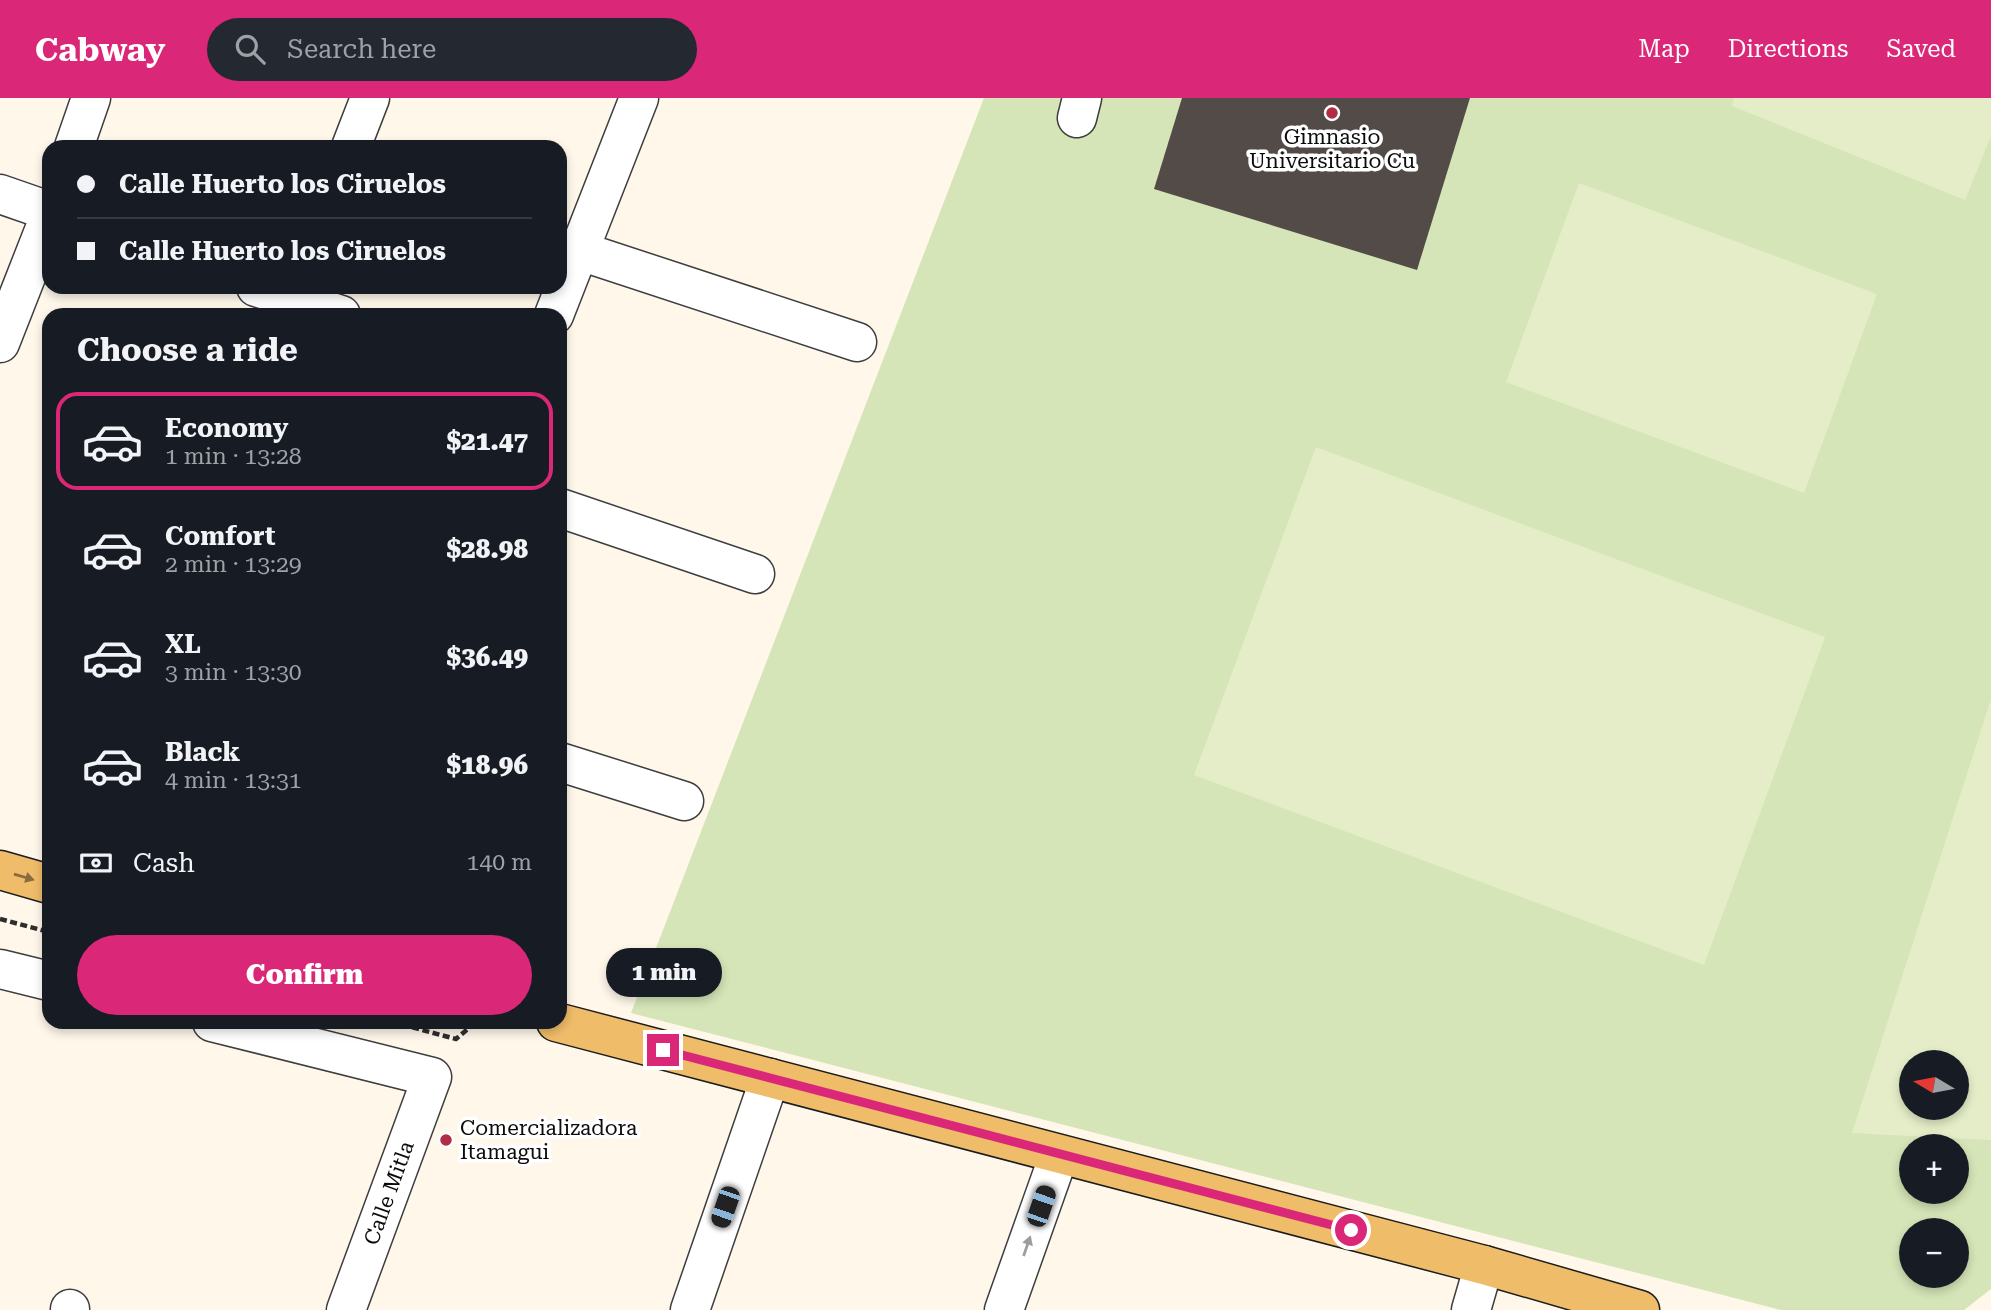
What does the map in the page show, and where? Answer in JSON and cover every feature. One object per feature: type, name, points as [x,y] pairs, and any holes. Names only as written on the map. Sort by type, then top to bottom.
[{"type":"main road","points":[[0,870],[42,882]]},
{"type":"main road","points":[[567,1025],[1483,1265],[1640,1310]]},
{"type":"street","points":[[76,140],[91,98]]},
{"type":"street","points":[[354,140],[370,98]]},
{"type":"street","points":[[567,283],[639,98]]},
{"type":"street","points":[[0,194],[42,209]]},
{"type":"street","points":[[0,343],[42,236]]},
{"type":"street","points":[[580,251],[857,342]]},
{"type":"street","points":[[274,294],[317,308]]},
{"type":"street","points":[[567,510],[755,574]]},
{"type":"street","points":[[567,764],[684,801]]},
{"type":"street","points":[[0,969],[42,979]]},
{"type":"street","name":"Calle Mitla","points":[[240,1029],[432,1077],[346,1310]]},
{"type":"street","points":[[690,1310],[769,1078]]},
{"type":"street","points":[[1004,1310],[1059,1155]]},
{"type":"street","points":[[1471,1310],[1483,1265]]},
{"type":"path","points":[[0,919],[42,930]]},
{"type":"path","points":[[418,1029],[456,1039],[468,1029]]},
{"type":"green space","points":[[984,98],[1991,98],[1991,1289],[1964,1310],[1781,1310],[631,1013]]},
{"type":"green space","points":[[1734,98],[1991,98],[1991,136],[1965,200],[1732,106]]},
{"type":"green space","points":[[1579,183],[1877,294],[1804,493],[1506,382]]},
{"type":"green space","points":[[1316,447],[1825,637],[1704,965],[1194,775]]},
{"type":"green space","points":[[1991,699],[1991,1140],[1969,1139],[1969,1134],[1852,1133]]},
{"type":"building","points":[[1182,98],[1470,98],[1417,270],[1154,189]]},
{"type":"place","name":"Gimnasio Universitario Cu","points":[[1332,113]]},
{"type":"place","name":"Comercializadora Itamagui","points":[[446,1140]]},
{"type":"route","points":[[663,1050],[1351,1230]]}]
